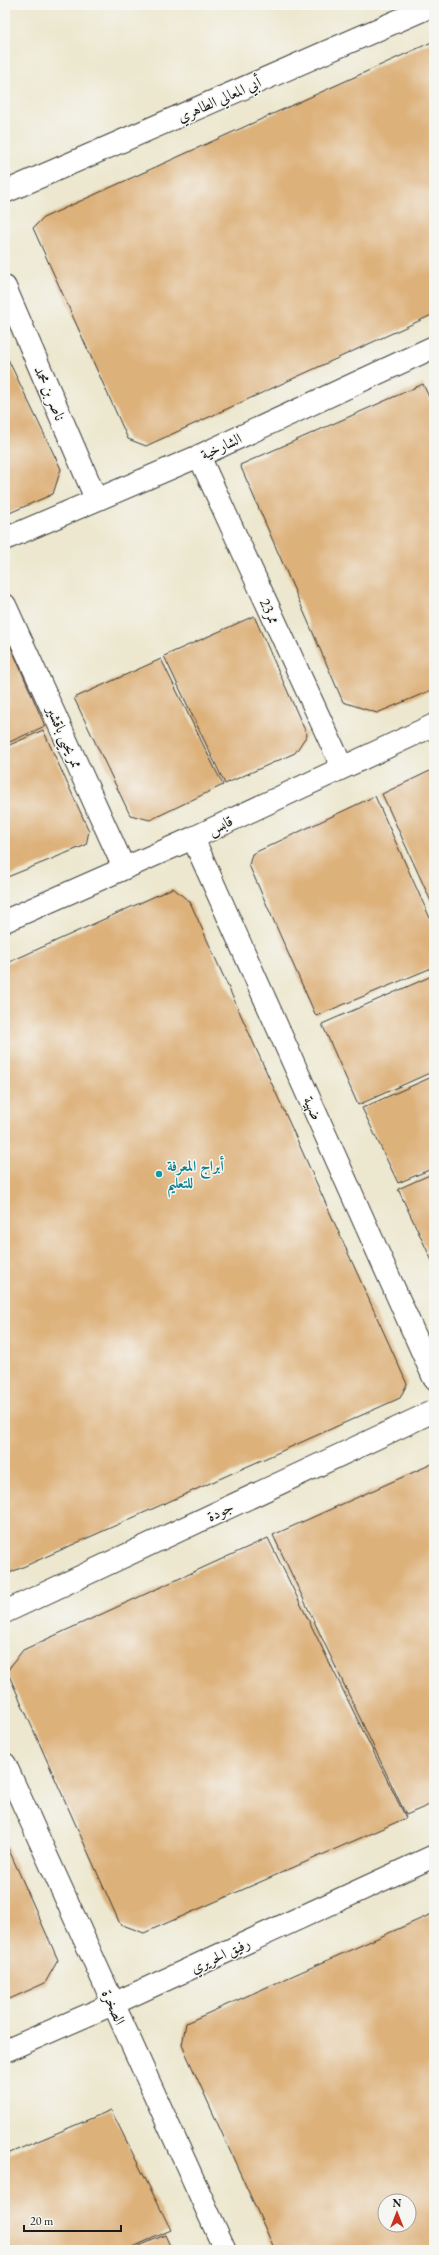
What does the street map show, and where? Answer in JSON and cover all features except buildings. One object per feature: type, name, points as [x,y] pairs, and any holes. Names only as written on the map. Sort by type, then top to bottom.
[{"type":"street","name":"أبي المعالي الطاهري","points":[[5,192],[434,6]]},
{"type":"street","name":"ناصر بن محمد","points":[[5,287],[96,499]]},
{"type":"street","name":"الشارخية","points":[[5,539],[199,456],[434,347]]},
{"type":"street","name":"ممر23","points":[[199,456],[342,767]]},
{"type":"street","name":"ممر يحيى باقشير","points":[[5,605],[124,868]]},
{"type":"street","name":"قابس","points":[[5,921],[193,838],[434,725]]},
{"type":"street","name":"ضهية","points":[[193,838],[434,1378]]},
{"type":"street","name":"جودة","points":[[5,1612],[434,1411]]},
{"type":"street","name":"الصخرة","points":[[5,1764],[225,2250]]},
{"type":"street","name":"رفيق الحريري","points":[[5,2051],[113,2004],[434,1856]]},
{"type":"place","name":"أبراج المعرفة للتعليم","points":[[159,1174]]}]
